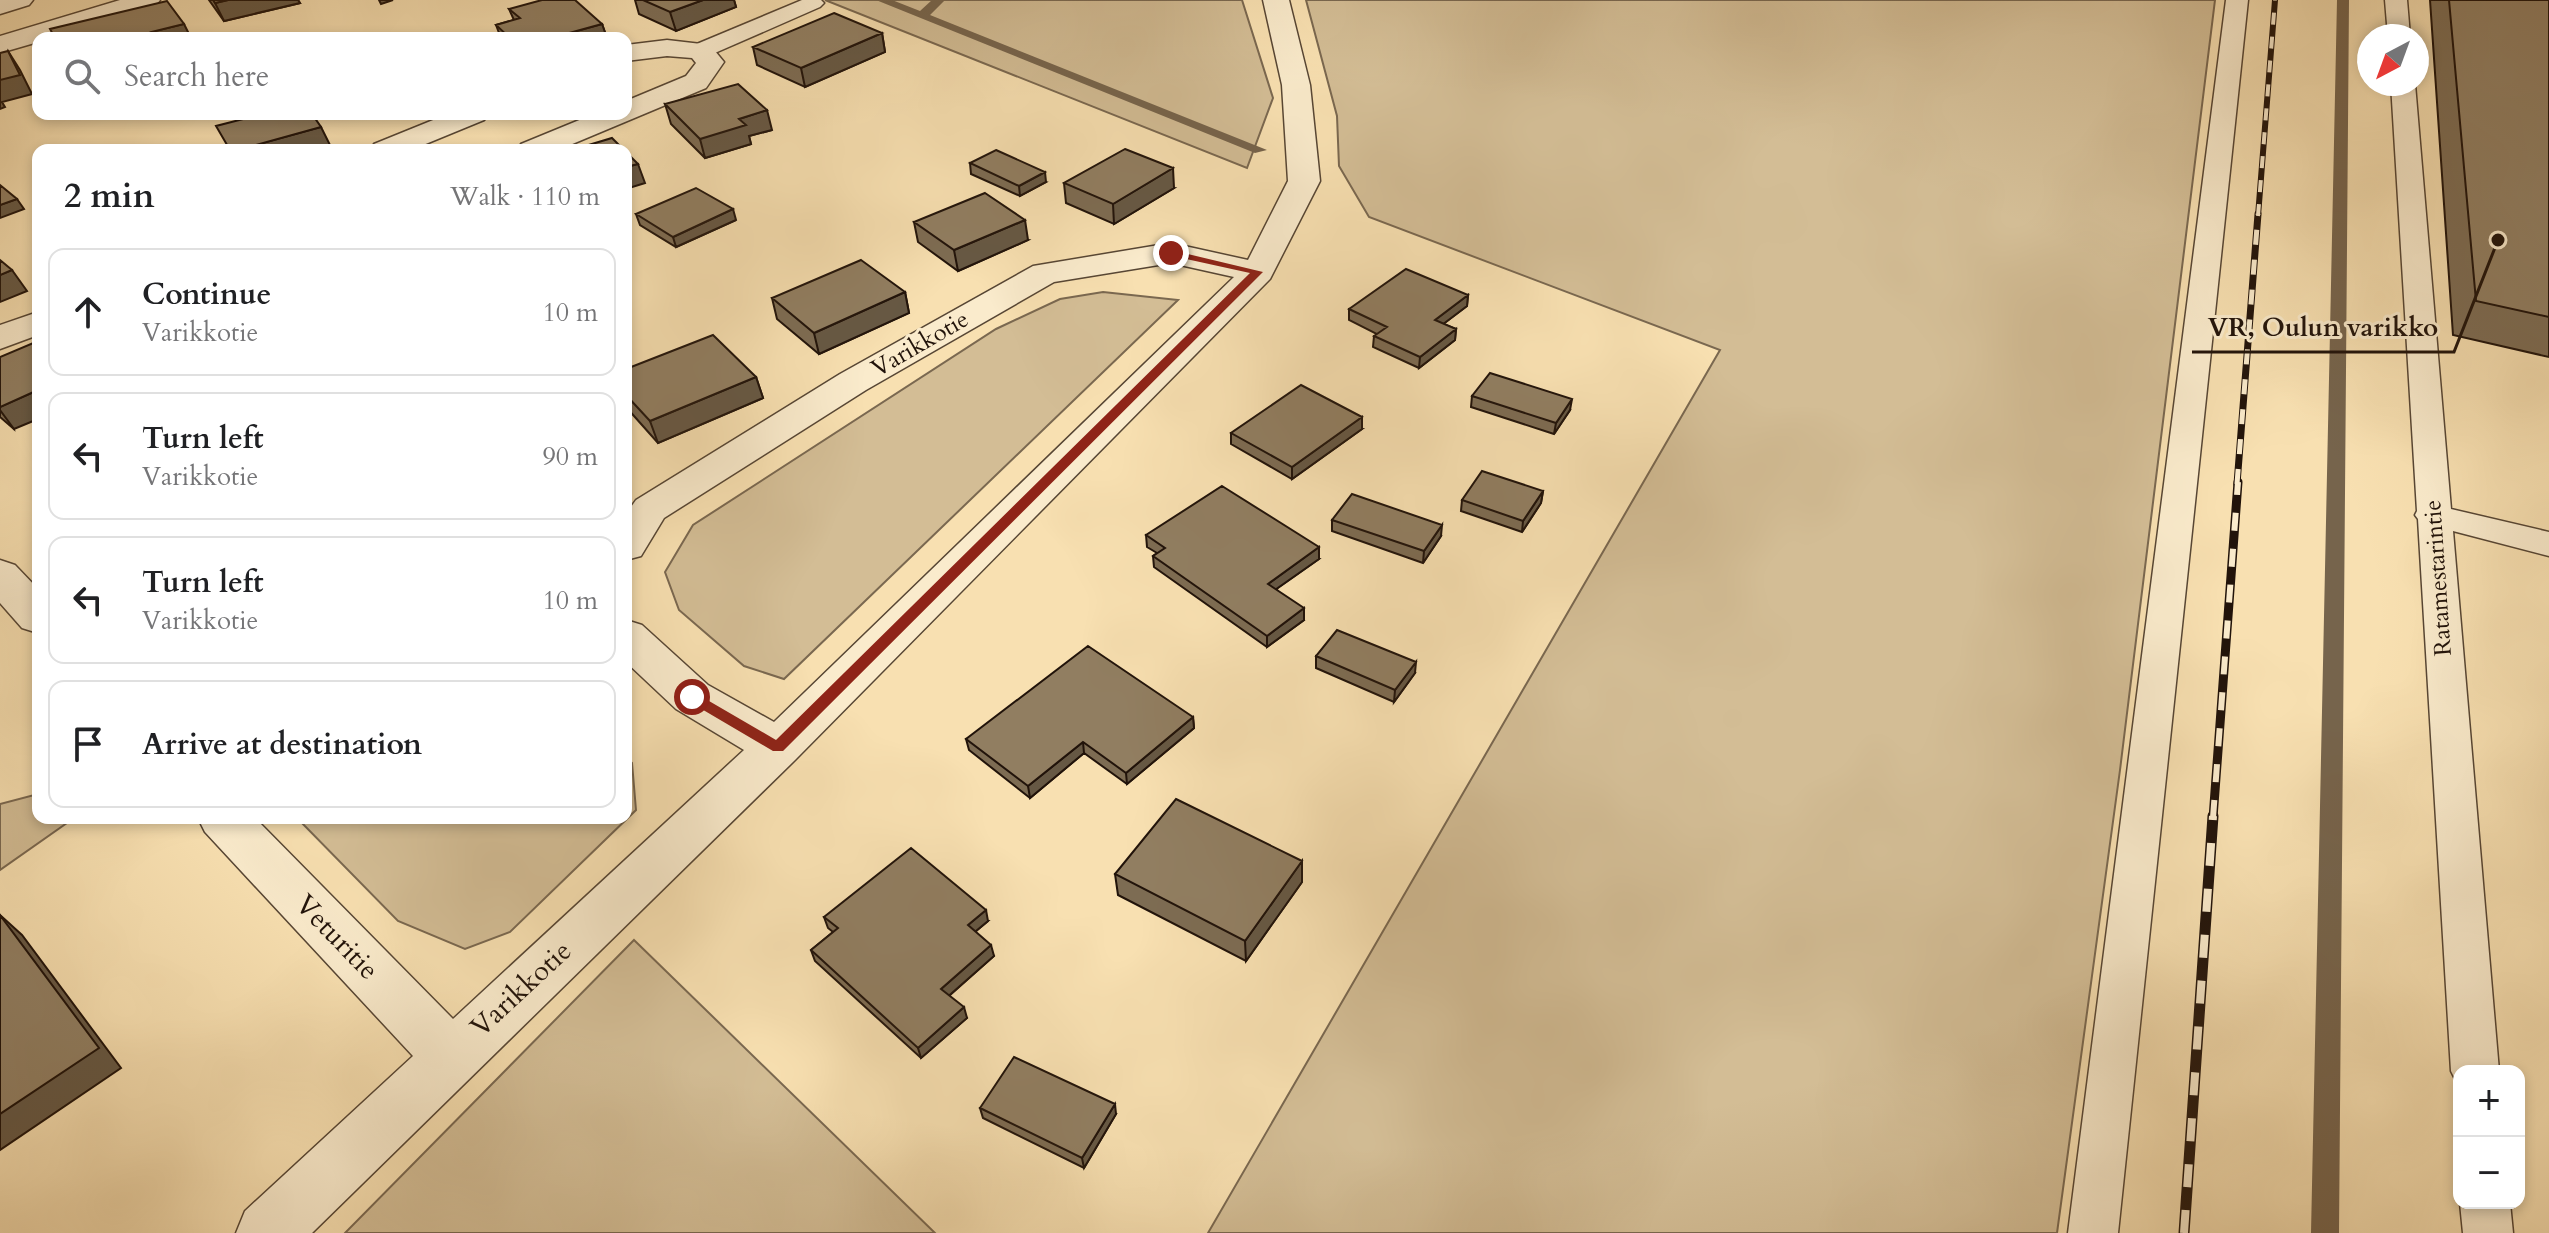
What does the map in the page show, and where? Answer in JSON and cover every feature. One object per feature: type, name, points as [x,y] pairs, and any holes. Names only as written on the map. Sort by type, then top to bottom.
[{"type":"street","points":[[0,6],[20,0]]},
{"type":"street","points":[[42,32],[147,0]]},
{"type":"street","name":"Varikkotie","points":[[267,1233],[778,747],[1258,272],[1304,181],[1296,85],[1276,0]]},
{"type":"street","points":[[0,45],[32,35]]},
{"type":"street","points":[[632,52],[667,48],[700,51],[710,62],[696,82],[632,109]]},
{"type":"street","points":[[400,144],[459,120]]},
{"type":"street","points":[[546,144],[604,120]]},
{"type":"street","name":"Varikkotie","points":[[632,537],[650,509],[853,382],[1045,273],[1171,253],[1258,272]]},
{"type":"street","points":[[0,338],[32,325]]},
{"type":"street","points":[[0,575],[32,610]]},
{"type":"street","points":[[632,642],[692,697],[778,747]]},
{"type":"street","name":"Veturitie","points":[[229,824],[451,1056]]},
{"type":"lane","points":[[2093,1233],[2237,0]]},
{"type":"lane","points":[[2396,0],[2398,24]]},
{"type":"lane","points":[[700,51],[813,3]]},
{"type":"lane","name":"Ratamestarintie","points":[[2405,96],[2437,322],[2432,515],[2475,1065]]},
{"type":"lane","points":[[2432,515],[2549,544]]},
{"type":"lane","points":[[2486,1209],[2488,1233]]},
{"type":"shaded area","points":[[825,0],[1242,0],[1273,98],[1247,168]]},
{"type":"shaded area","points":[[1306,0],[2215,0],[2120,770],[2057,1233],[1208,1233],[1720,350],[1369,217],[1339,166],[1337,116]]},
{"type":"shaded area","points":[[1103,292],[1178,300],[784,679],[744,666],[679,610],[665,572],[693,525],[996,329],[1060,299]]},
{"type":"shaded area","points":[[632,763],[636,810],[632,814]]},
{"type":"shaded area","points":[[32,796],[32,824],[65,824],[0,870],[0,804]]},
{"type":"shaded area","points":[[303,824],[622,824],[510,932],[465,949],[398,921]]},
{"type":"shaded area","points":[[634,940],[935,1233],[345,1233]]},
{"type":"building","points":[[542,0],[575,0],[602,24],[573,32],[504,32],[496,25],[520,18],[509,9]]},
{"type":"building","points":[[643,0],[703,0],[670,12]]},
{"type":"building","points":[[2449,0],[2549,0],[2549,317],[2476,301]]},
{"type":"building","points":[[167,1],[184,24],[151,32],[52,32],[50,29]]},
{"type":"building","points":[[834,13],[882,33],[801,68],[753,47]]},
{"type":"building","points":[[8,51],[20,75],[0,80],[0,53]]},
{"type":"building","points":[[738,84],[767,110],[739,119],[746,125],[700,139],[665,104]]},
{"type":"building","points":[[240,120],[316,120],[321,127],[260,144],[226,144],[216,126]]},
{"type":"building","points":[[612,138],[618,144],[592,144]]},
{"type":"building","points":[[1125,149],[1173,168],[1113,204],[1064,183]]},
{"type":"building","points":[[996,150],[1045,172],[1019,186],[970,163]]},
{"type":"building","points":[[0,185],[17,199],[0,205]]},
{"type":"building","points":[[696,188],[733,209],[673,237],[636,214]]},
{"type":"building","points":[[985,193],[1025,220],[954,250],[914,222]]},
{"type":"building","points":[[0,260],[12,270],[0,275]]},
{"type":"building","points":[[861,260],[905,292],[814,333],[772,298]]},
{"type":"building","points":[[1406,269],[1468,295],[1435,320],[1456,329],[1420,357],[1374,336],[1387,327],[1349,309]]},
{"type":"building","points":[[713,335],[756,377],[650,421],[632,402],[632,367]]},
{"type":"building","points":[[32,344],[32,393],[0,407],[0,357]]},
{"type":"building","points":[[1490,373],[1572,399],[1556,423],[1472,396]]},
{"type":"building","points":[[1301,385],[1362,417],[1292,467],[1231,433]]},
{"type":"building","points":[[1482,471],[1543,491],[1523,521],[1462,500]]},
{"type":"building","points":[[1222,486],[1319,547],[1268,584],[1304,608],[1267,636],[1153,556],[1165,548],[1146,535]]},
{"type":"building","points":[[1352,494],[1442,525],[1424,551],[1332,520]]},
{"type":"building","points":[[1337,630],[1416,662],[1395,690],[1316,656]]},
{"type":"building","points":[[1088,646],[1193,717],[1126,773],[1083,742],[1028,786],[966,739]]},
{"type":"building","points":[[1176,799],[1302,861],[1245,941],[1115,874]]},
{"type":"building","points":[[911,848],[986,910],[968,925],[991,945],[941,989],[964,1007],[918,1048],[811,950],[838,928],[824,917]]},
{"type":"building","points":[[0,915],[99,1048],[0,1114]]},
{"type":"building","points":[[1014,1057],[1115,1104],[1082,1158],[980,1108]]},
{"type":"waterway","points":[[882,0],[922,16]]},
{"type":"waterway","points":[[922,16],[939,0]]},
{"type":"waterway","points":[[2325,1233],[2343,0]]},
{"type":"waterway","points":[[922,16],[1260,150]]},
{"type":"railway","points":[[2258,216],[2275,0]]},
{"type":"railway","points":[[2237,484],[2258,214]]},
{"type":"railway","points":[[2213,818],[2238,482]]},
{"type":"railway","points":[[2184,1233],[2213,816]]},
{"type":"place","name":"VR, Oulun varikko","points":[[2498,240]]},
{"type":"route","points":[[692,697],[778,747],[1258,272],[1171,253]]}]
